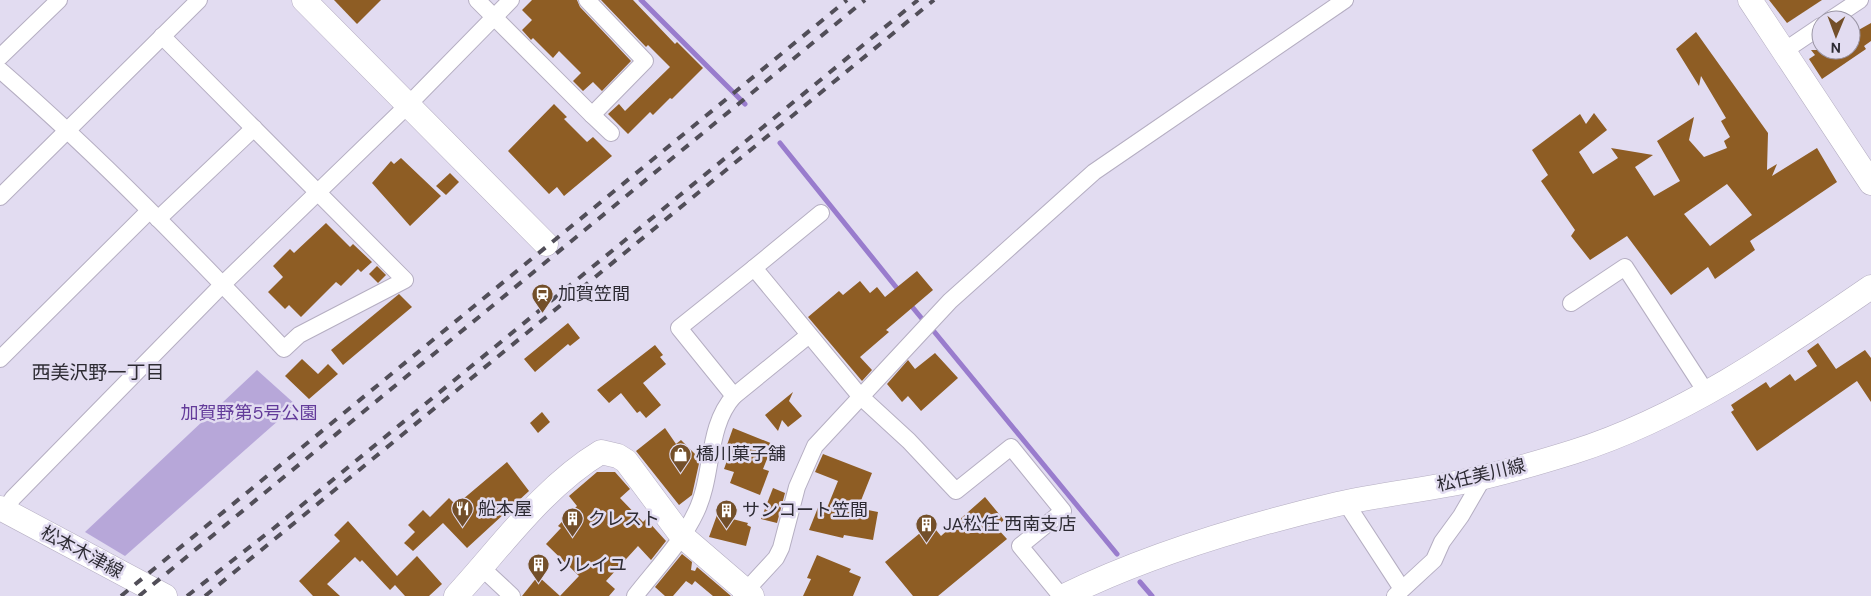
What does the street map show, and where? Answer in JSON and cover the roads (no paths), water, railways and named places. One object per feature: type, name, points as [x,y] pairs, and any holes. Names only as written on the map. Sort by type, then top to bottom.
[{"type":"main road","points":[[304,0],[546,244]]},
{"type":"main road","points":[[1750,0],[1871,183]]},
{"type":"main road","name":"松任美川線","points":[[1063,596],[1106,576],[1196,544],[1264,523],[1346,503],[1483,478],[1575,451],[1646,423],[1706,392],[1782,348],[1871,287]]},
{"type":"main road","points":[[456,596],[551,492],[601,452],[609,452],[626,461],[681,535],[746,594]]},
{"type":"main road","name":"松本木津線","points":[[2,510],[164,596]]},
{"type":"street","points":[[0,57],[59,0]]},
{"type":"street","points":[[0,197],[199,0]]},
{"type":"street","points":[[477,0],[611,133]]},
{"type":"street","points":[[2,510],[223,284],[408,105],[511,0]]},
{"type":"street","points":[[587,0],[645,62],[592,115]]},
{"type":"street","points":[[746,594],[776,558],[781,548],[797,488],[815,446],[950,301],[1094,172],[1345,0]]},
{"type":"street","points":[[1845,10],[1860,0]]},
{"type":"street","points":[[1784,51],[1811,33]]},
{"type":"street","points":[[0,70],[68,129],[223,284],[284,349],[299,335],[405,280],[162,36]]},
{"type":"street","points":[[0,359],[153,215],[254,128]]},
{"type":"street","points":[[734,396],[679,328],[821,213]]},
{"type":"street","points":[[1570,303],[1625,267],[1706,392]]},
{"type":"street","points":[[754,268],[860,396],[909,441],[956,491],[1011,447],[1063,510],[1020,546],[1063,596]]},
{"type":"street","points":[[636,596],[697,511],[706,480],[716,431],[728,403],[809,334]]},
{"type":"street","points":[[1346,503],[1398,593],[1434,560],[1442,542],[1461,516],[1483,478]]},
{"type":"street","points":[[482,568],[512,596]]},
{"type":"waterway","points":[[641,0],[745,104]]},
{"type":"waterway","points":[[780,143],[900,292]]},
{"type":"waterway","points":[[909,303],[923,320]]},
{"type":"waterway","points":[[932,329],[1117,554]]},
{"type":"waterway","points":[[1140,582],[1152,596]]},
{"type":"railway","points":[[121,596],[847,0]]},
{"type":"railway","points":[[139,596],[865,0]]},
{"type":"railway","points":[[187,596],[274,528],[918,0]]},
{"type":"railway","points":[[205,596],[934,0]]},
{"type":"place","name":"加賀笠間","points":[[542,313]]},
{"type":"place","name":"橋川菓子舗","points":[[680,473]]},
{"type":"place","name":"船本屋","points":[[462,528]]},
{"type":"place","name":"サンコート笠間","points":[[726,529]]},
{"type":"place","name":"クレスト","points":[[572,538]]},
{"type":"place","name":"JA松任 西南支店","points":[[927,543]]},
{"type":"place","name":"ソレイユ","points":[[539,584]]},
{"type":"district","name":"西美沢野一丁目","points":[[98,372]]},
{"type":"park label","name":"加賀野第5号公園","points":[[249,413]]}]
